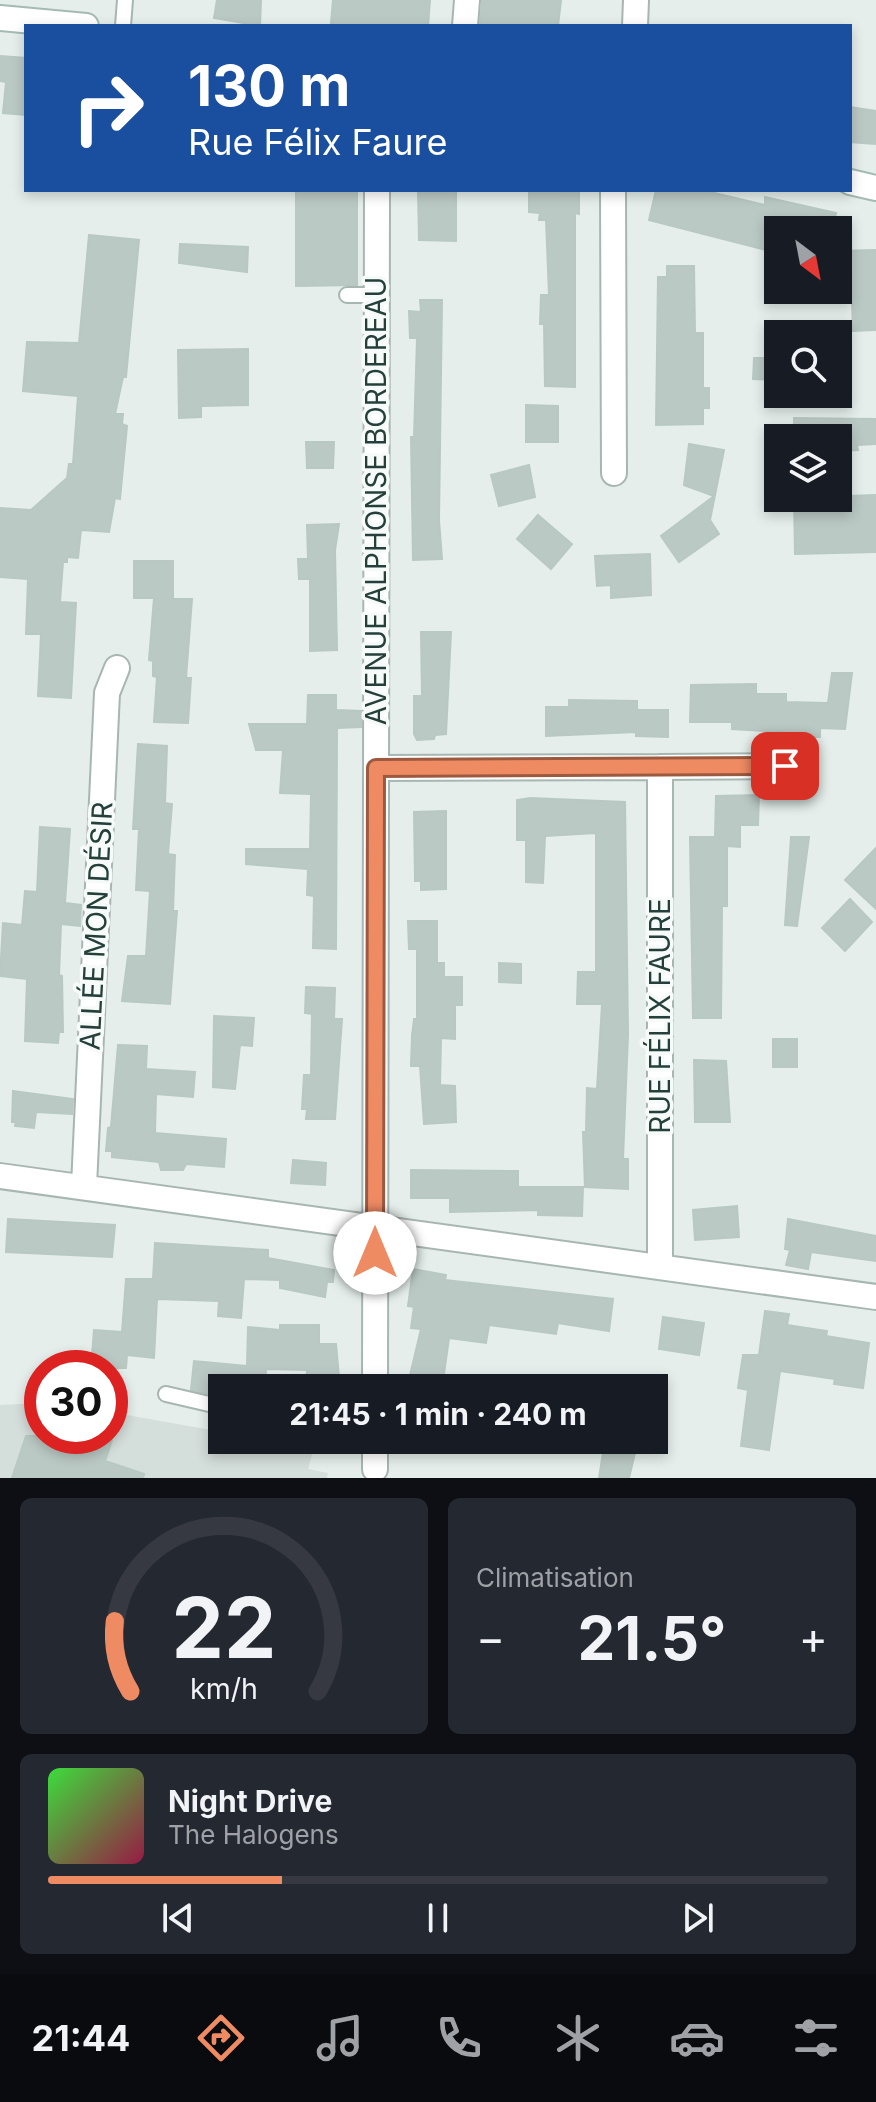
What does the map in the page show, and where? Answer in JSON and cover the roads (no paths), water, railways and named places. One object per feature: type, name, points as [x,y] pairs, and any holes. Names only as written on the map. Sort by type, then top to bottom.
[{"type":"street","points":[[465,24],[467,0]]},
{"type":"street","points":[[635,24],[636,0]]},
{"type":"street","points":[[0,18],[64,24]]},
{"type":"street","points":[[852,182],[876,188]]},
{"type":"street","name":"AVENUE ALPHONSE BORDEREAU","points":[[375,1374],[377,192]]},
{"type":"street","points":[[613,192],[614,473]]},
{"type":"street","name":"ALLÉE MON DÉSIR","points":[[84,1186],[107,693],[117,668]]},
{"type":"street","points":[[376,768],[785,766]]},
{"type":"street","name":"RUE FÉLIX FAURE","points":[[660,767],[660,1265]]},
{"type":"street","points":[[0,1176],[876,1297]]},
{"type":"lane","points":[[123,24],[125,0]]},
{"type":"lane","points":[[347,295],[376,295]]},
{"type":"lane","points":[[166,1394],[208,1404]]}]
